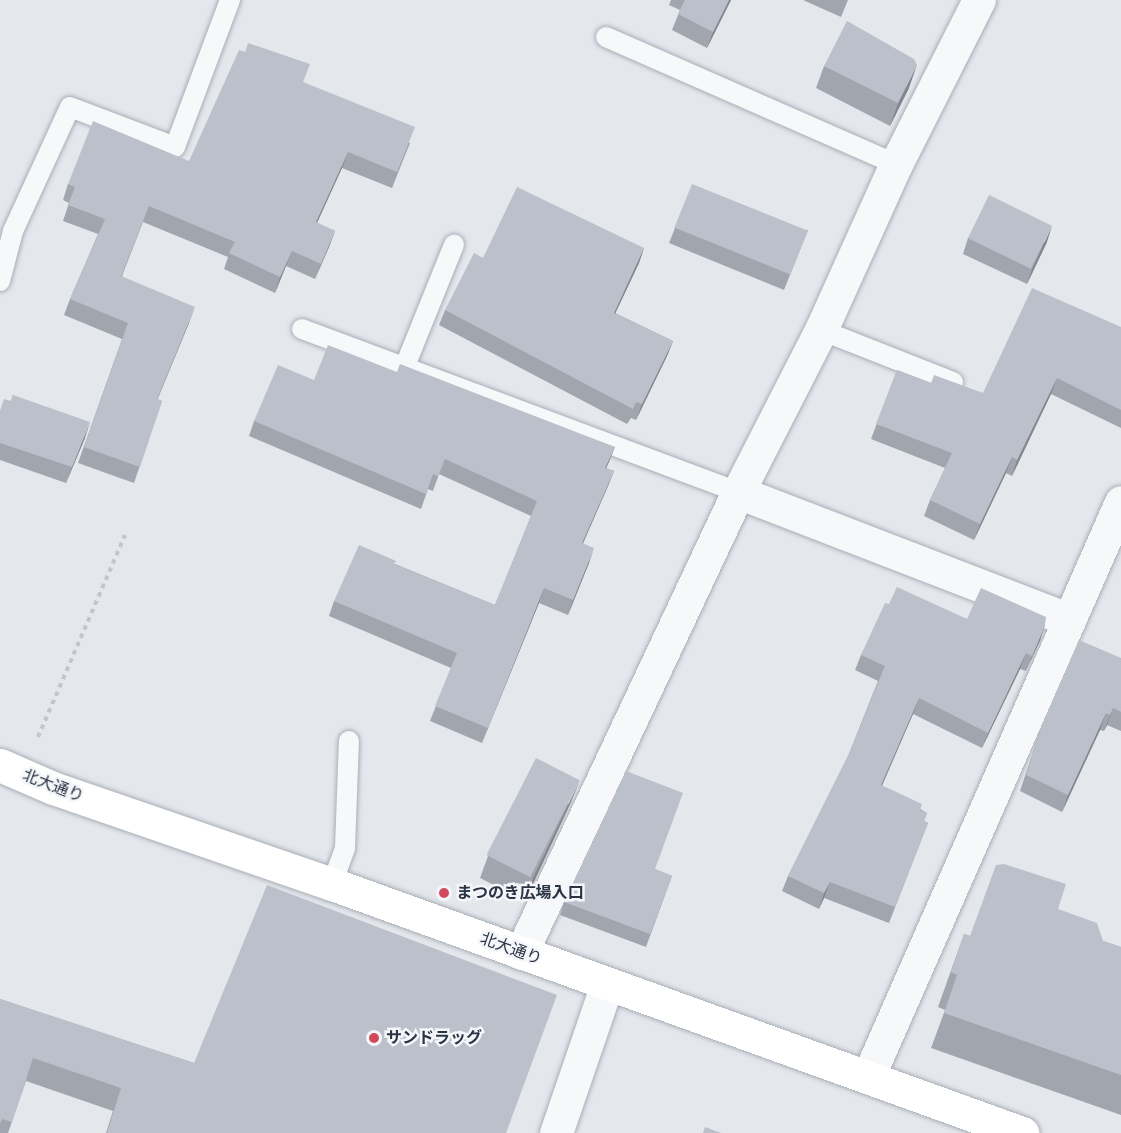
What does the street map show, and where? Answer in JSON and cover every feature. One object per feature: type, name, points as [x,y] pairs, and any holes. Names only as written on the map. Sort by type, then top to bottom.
[{"type":"street","points":[[521,953],[738,492],[821,330],[896,164],[979,0]]},
{"type":"street","points":[[738,492],[1069,620]]},
{"type":"street","points":[[868,1077],[1121,502]]},
{"type":"street","name":"北大通り","points":[[0,766],[53,788],[332,884],[868,1077],[961,1122],[1022,1133]]},
{"type":"street","points":[[556,1133],[607,984]]},
{"type":"lane","points":[[0,281],[13,231],[70,107],[175,147],[230,0]]},
{"type":"lane","points":[[606,37],[896,164]]},
{"type":"lane","points":[[405,366],[454,245]]},
{"type":"lane","points":[[302,329],[738,492]]},
{"type":"lane","points":[[821,330],[953,382]]},
{"type":"lane","points":[[332,884],[345,848],[349,741]]},
{"type":"path","points":[[0,766],[32,751],[125,535]]},
{"type":"building","points":[[685,0],[729,0],[713,32],[678,14]]},
{"type":"building","points":[[847,21],[914,59],[917,65],[898,103],[824,66]]},
{"type":"building","points":[[248,43],[310,64],[303,82],[415,127],[397,172],[348,152],[316,222],[335,231],[321,264],[292,251],[280,277],[229,253],[235,242],[149,206],[121,276],[195,307],[157,399],[162,401],[140,467],[84,447],[128,323],[70,299],[105,219],[68,205],[75,187],[68,184],[93,121],[189,161],[239,50],[245,52]]},
{"type":"building","points":[[692,184],[808,231],[790,274],[674,228]]},
{"type":"building","points":[[517,187],[644,248],[614,313],[673,341],[642,404],[636,402],[633,409],[445,310],[474,253],[483,258]]},
{"type":"building","points":[[989,195],[1052,226],[1031,269],[968,238]]},
{"type":"building","points":[[1032,288],[1121,327],[1121,410],[1057,378],[1017,460],[1012,457],[980,524],[930,500],[952,453],[876,424],[897,370],[931,383],[934,375],[983,393]]},
{"type":"building","points":[[328,345],[397,372],[400,364],[615,447],[605,468],[614,471],[582,543],[594,548],[573,600],[544,588],[488,728],[435,706],[457,653],[334,601],[359,545],[396,561],[394,564],[495,605],[537,501],[445,459],[438,476],[433,474],[426,494],[254,421],[278,365],[314,380]]},
{"type":"building","points":[[13,395],[90,422],[72,467],[0,443],[0,411],[4,399],[11,401]]},
{"type":"building","points":[[897,587],[967,619],[981,588],[1046,617],[1032,656],[1026,653],[988,733],[919,698],[881,785],[922,804],[920,810],[927,813],[924,821],[928,823],[895,907],[830,882],[824,893],[788,876],[848,756],[885,666],[861,655],[885,603],[889,604]]},
{"type":"building","points":[[1079,640],[1121,658],[1121,712],[1113,708],[1110,715],[1106,713],[1068,795],[1026,775],[1042,725]]},
{"type":"building","points":[[536,758],[580,780],[530,877],[487,855]]},
{"type":"building","points":[[626,771],[683,793],[655,869],[672,876],[650,934],[564,902]]},
{"type":"building","points":[[1004,864],[1066,884],[1058,909],[1097,923],[1103,941],[1121,947],[1121,1075],[944,1013],[957,975],[951,972],[964,934],[970,936],[996,865]]},
{"type":"building","name":"サンドラッグ","points":[[267,885],[557,995],[506,1133],[107,1133],[121,1088],[33,1058],[12,1122],[2,1119],[0,1124],[0,999],[194,1063]]},
{"type":"building","points":[[705,1127],[721,1133],[703,1133]]},
{"type":"place","name":"まつのき広場入口","points":[[444,893]]},
{"type":"place","name":"サンドラッグ","points":[[374,1038]]}]
